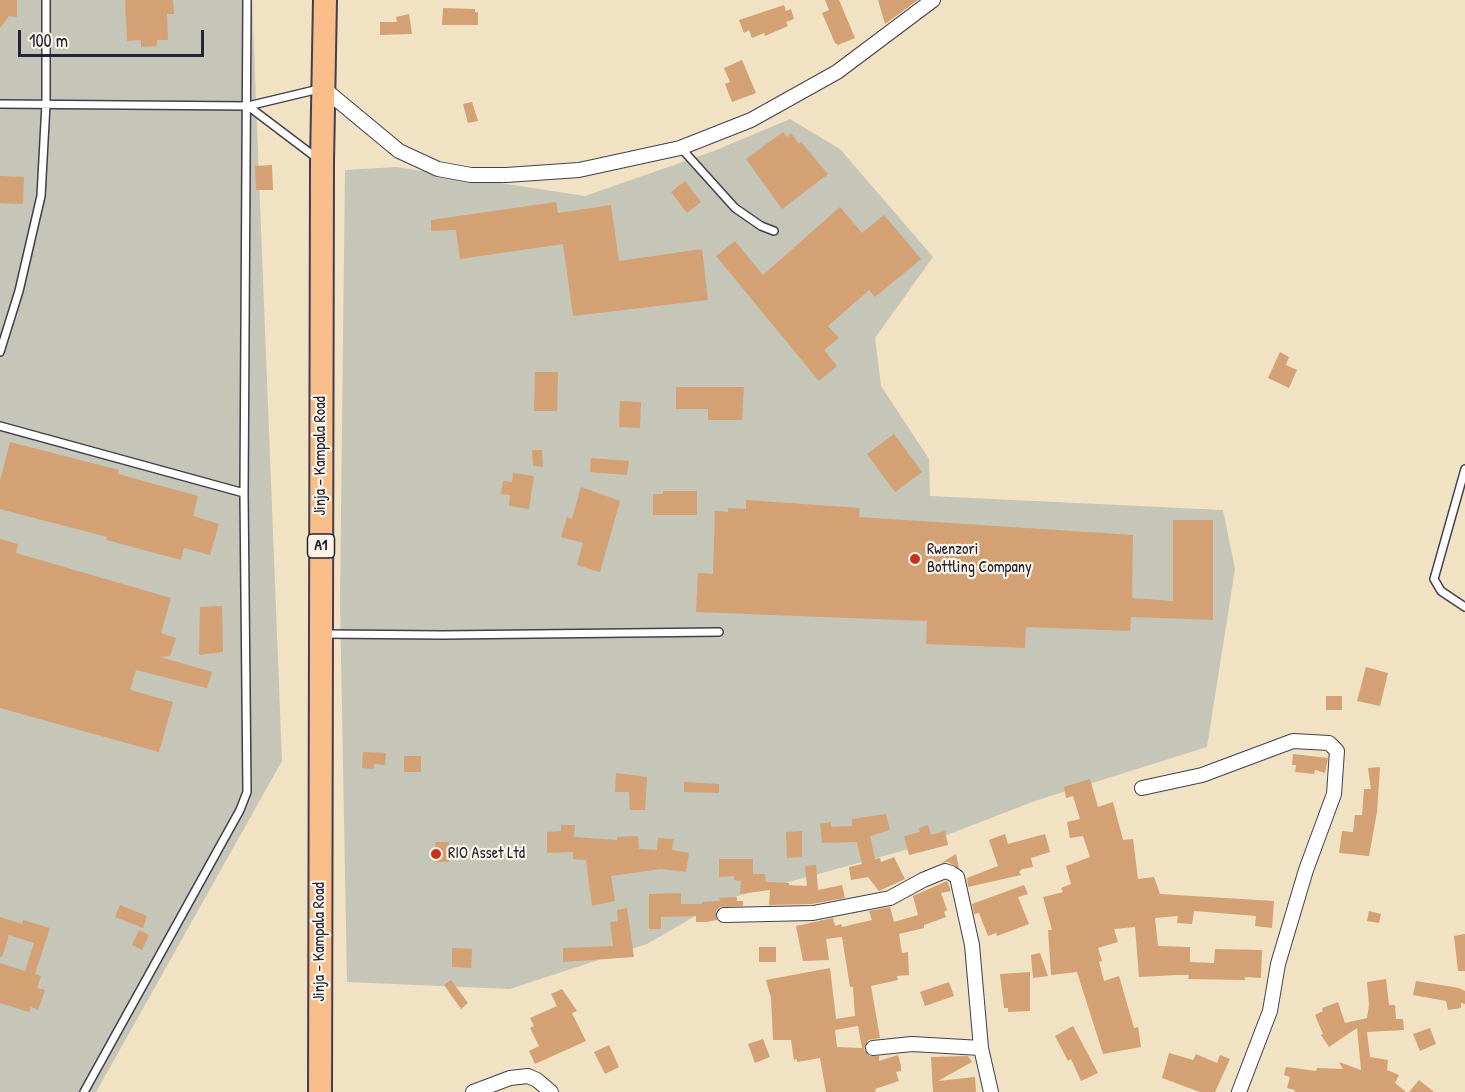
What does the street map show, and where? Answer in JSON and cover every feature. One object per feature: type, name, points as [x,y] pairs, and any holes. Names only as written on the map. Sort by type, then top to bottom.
[{"type":"highway","name":"Jinja - Kampala Road","points":[[320,1092],[322,162],[325,0]]},
{"type":"street","points":[[323,88],[399,151],[452,173],[539,175],[608,166],[680,148],[751,120],[837,72],[933,0]]},
{"type":"street","points":[[1142,788],[1202,775],[1293,741],[1329,743],[1337,751],[1334,794],[1306,870],[1278,964],[1270,1011],[1239,1092]]},
{"type":"street","points":[[724,915],[813,913],[890,898],[922,880],[945,871],[951,873],[957,877],[972,945],[981,1048],[991,1092]]},
{"type":"street","points":[[873,1048],[912,1044],[981,1048]]},
{"type":"street","points":[[473,1092],[510,1078],[528,1076],[537,1080],[551,1092]]},
{"type":"lane","points":[[0,352],[19,291],[41,196],[46,104],[46,0]]},
{"type":"lane","points":[[84,1092],[240,810],[247,792],[244,493],[247,0]]},
{"type":"lane","points":[[0,104],[248,106],[323,88]]},
{"type":"lane","points":[[248,106],[322,162]]},
{"type":"lane","points":[[680,148],[735,208],[761,226],[774,231]]},
{"type":"lane","points":[[0,426],[244,493]]},
{"type":"lane","points":[[1465,469],[1434,579],[1441,591],[1465,607]]},
{"type":"lane","points":[[321,634],[719,632]]},
{"type":"shaded area","points":[[0,0],[252,0],[282,761],[96,1092],[0,1092]]},
{"type":"shaded area","points":[[790,119],[840,149],[933,257],[875,338],[881,386],[929,459],[930,496],[1223,510],[1235,569],[1207,747],[1035,801],[913,848],[723,900],[647,944],[510,989],[347,982],[340,601],[345,170],[396,167],[585,196],[714,151]]},
{"type":"building","points":[[0,0],[17,0],[17,17],[9,16],[0,28]]},
{"type":"building","points":[[125,0],[173,0],[174,14],[167,14],[168,40],[157,40],[157,46],[141,47],[141,40],[127,41]]},
{"type":"building","points":[[825,0],[839,0],[855,38],[838,45],[835,43],[822,13],[829,10]]},
{"type":"building","points":[[878,0],[918,0],[885,24]]},
{"type":"building","points":[[784,5],[786,11],[791,9],[794,19],[786,22],[788,26],[765,36],[764,33],[752,38],[749,30],[744,33],[739,20]]},
{"type":"building","points":[[443,8],[475,9],[475,12],[478,12],[478,25],[442,25]]},
{"type":"building","points":[[409,14],[412,34],[380,35],[380,22],[397,22],[396,17]]},
{"type":"building","points":[[742,60],[756,93],[732,102],[725,84],[730,82],[724,68]]},
{"type":"building","points":[[472,102],[478,121],[468,123],[463,104]]},
{"type":"building","points":[[783,132],[787,137],[791,133],[799,144],[801,142],[828,174],[782,209],[746,159]]},
{"type":"building","points":[[272,165],[273,190],[256,190],[255,166]]},
{"type":"building","points":[[0,176],[24,177],[23,204],[0,203]]},
{"type":"building","points":[[685,181],[701,202],[687,213],[671,192]]},
{"type":"building","points":[[556,202],[558,213],[611,205],[619,261],[702,249],[708,300],[573,316],[563,244],[460,259],[456,230],[431,231],[431,220]]},
{"type":"building","points":[[840,207],[862,233],[884,215],[921,259],[875,297],[869,290],[828,326],[839,338],[824,350],[837,366],[819,381],[716,256],[735,241],[763,275]]},
{"type":"building","points":[[1280,352],[1289,357],[1286,365],[1297,370],[1289,388],[1268,378]]},
{"type":"building","points":[[535,372],[558,372],[557,411],[534,411]]},
{"type":"building","points":[[676,387],[744,387],[742,420],[708,420],[708,409],[676,409]]},
{"type":"building","points":[[620,401],[641,402],[640,428],[619,427]]},
{"type":"building","points":[[894,434],[922,472],[895,492],[867,454]]},
{"type":"building","points":[[10,442],[119,470],[118,474],[198,496],[193,516],[219,524],[210,555],[184,548],[181,560],[106,540],[107,537],[0,509],[0,481]]},
{"type":"building","points":[[532,450],[542,450],[543,467],[533,466]]},
{"type":"building","points":[[591,458],[629,461],[627,475],[590,472]]},
{"type":"building","points":[[513,473],[534,476],[529,509],[509,506],[510,495],[501,494],[503,481],[512,482]]},
{"type":"building","points":[[581,487],[620,501],[600,572],[577,565],[583,543],[561,537],[567,517],[572,519]]},
{"type":"building","points":[[663,491],[697,491],[697,515],[653,515],[653,494],[663,494]]},
{"type":"building","name":"Rwenzori Bottling Company","points":[[746,500],[860,508],[859,517],[1133,535],[1132,598],[1173,601],[1173,520],[1213,520],[1213,620],[1131,617],[1130,631],[1026,627],[1025,648],[926,644],[927,621],[696,612],[698,573],[713,574],[715,511],[728,512],[728,508],[746,509]]},
{"type":"building","points":[[0,539],[18,544],[16,553],[171,598],[161,633],[176,638],[170,656],[160,657],[212,672],[207,688],[136,670],[130,690],[173,702],[159,752],[0,708]]},
{"type":"building","points":[[222,606],[223,652],[199,655],[200,607]]},
{"type":"building","points":[[1366,667],[1388,673],[1380,706],[1357,701]]},
{"type":"building","points":[[1326,696],[1342,696],[1342,710],[1326,710]]},
{"type":"building","points":[[363,752],[386,753],[385,765],[374,764],[374,769],[362,768]]},
{"type":"building","points":[[1293,754],[1328,758],[1325,773],[1315,770],[1314,774],[1295,772],[1296,765],[1292,765]]},
{"type":"building","points":[[404,756],[421,756],[421,772],[404,772]]},
{"type":"building","points":[[1380,767],[1377,812],[1369,856],[1339,853],[1342,831],[1353,832],[1355,815],[1362,815],[1364,789],[1371,789],[1368,768]]},
{"type":"building","points":[[616,773],[647,777],[645,810],[630,810],[629,792],[615,792]]},
{"type":"building","points":[[1090,779],[1098,807],[1113,802],[1123,840],[1133,839],[1138,879],[1154,877],[1160,894],[1274,901],[1272,928],[1255,926],[1256,916],[1194,911],[1192,924],[1177,923],[1178,916],[1155,918],[1158,946],[1190,947],[1190,962],[1214,963],[1215,949],[1262,950],[1261,978],[1188,979],[1189,975],[1139,977],[1135,927],[1114,929],[1118,942],[1098,948],[1102,961],[1099,962],[1104,981],[1119,976],[1134,1028],[1138,1027],[1141,1047],[1103,1054],[1077,972],[1051,975],[1048,930],[1052,930],[1043,897],[1063,892],[1061,888],[1071,884],[1066,866],[1090,857],[1083,836],[1070,838],[1067,822],[1080,819],[1073,796],[1066,798],[1064,787]]},
{"type":"building","points":[[684,782],[719,784],[719,793],[684,792]]},
{"type":"building","points":[[886,814],[890,830],[870,836],[875,859],[880,858],[881,862],[894,857],[905,879],[879,891],[868,877],[851,880],[849,867],[862,864],[857,842],[822,843],[820,824],[831,822],[831,827],[852,826],[852,819]]},
{"type":"building","points":[[561,825],[575,825],[574,837],[617,840],[617,837],[638,836],[639,849],[657,850],[658,838],[674,839],[672,850],[689,853],[686,872],[661,869],[611,876],[615,901],[592,906],[586,860],[573,859],[573,852],[547,853],[547,832],[561,831]]},
{"type":"building","points":[[928,825],[931,835],[945,831],[948,845],[909,855],[904,836],[920,832],[919,828]]},
{"type":"building","points":[[802,831],[802,857],[787,858],[786,832]]},
{"type":"building","points":[[1005,834],[1008,844],[1045,834],[1050,852],[1031,858],[1033,867],[1022,869],[1019,872],[1021,875],[968,887],[967,878],[998,866],[989,840]]},
{"type":"building","points":[[435,842],[449,842],[449,862],[435,862]]},
{"type":"building","points":[[956,854],[959,868],[948,862],[941,863]]},
{"type":"building","points":[[719,859],[753,859],[753,874],[765,874],[766,882],[789,883],[789,885],[807,886],[805,866],[816,865],[818,890],[842,885],[845,898],[812,904],[769,905],[770,890],[740,894],[741,881],[734,880],[734,876],[719,877]]},
{"type":"building","points":[[947,881],[951,891],[941,893],[947,910],[944,912],[946,917],[924,925],[924,928],[899,934],[902,953],[908,952],[909,975],[897,976],[898,980],[871,986],[880,1038],[868,1040],[864,1049],[869,1056],[879,1056],[879,1061],[898,1055],[901,1071],[896,1072],[899,1081],[875,1089],[876,1092],[826,1092],[820,1058],[797,1062],[797,1059],[794,1060],[791,1040],[773,1040],[771,998],[766,980],[830,968],[836,1019],[855,1016],[853,987],[850,987],[842,937],[826,939],[829,960],[803,961],[796,926],[833,918],[835,926],[841,924],[842,927],[872,920],[869,911],[890,907],[894,922],[918,915],[913,896]],"holes":[[[858,1026],[862,1048],[837,1047],[835,1030]]]},
{"type":"building","points":[[1024,885],[1028,894],[1018,897],[1029,924],[997,936],[996,933],[988,936],[979,913],[974,914],[972,904]]},
{"type":"building","points":[[681,893],[681,904],[702,904],[702,902],[720,901],[719,898],[737,897],[737,901],[743,901],[743,906],[720,907],[716,911],[717,920],[706,922],[696,922],[696,916],[661,917],[661,929],[649,929],[649,894]]},
{"type":"building","points":[[120,905],[147,916],[143,928],[115,917]]},
{"type":"building","points":[[627,908],[634,957],[563,962],[563,948],[613,946],[610,922],[618,921],[617,910]]},
{"type":"building","points":[[1369,911],[1381,914],[1379,923],[1367,921]]},
{"type":"building","points":[[0,917],[22,924],[23,920],[50,928],[35,974],[41,976],[37,988],[45,990],[38,1010],[31,1007],[29,1012],[0,1003],[0,963],[25,971],[34,943],[9,935],[2,957],[0,957]]},
{"type":"building","points":[[139,930],[149,935],[142,950],[132,945]]},
{"type":"building","points":[[1465,934],[1465,971],[1458,971],[1454,936]]},
{"type":"building","points":[[759,947],[776,947],[776,962],[759,962]]},
{"type":"building","points":[[452,948],[472,949],[471,968],[452,967]]},
{"type":"building","points":[[1040,953],[1048,976],[1033,978],[1031,955]]},
{"type":"building","points":[[1030,972],[1030,1011],[1008,1012],[1008,1008],[1004,1008],[1000,974]]},
{"type":"building","points":[[1386,979],[1389,1005],[1395,1005],[1396,1019],[1403,1019],[1404,1030],[1367,1032],[1370,1057],[1388,1060],[1387,1070],[1399,1075],[1395,1083],[1406,1092],[1294,1092],[1295,1090],[1287,1088],[1290,1077],[1284,1075],[1286,1067],[1316,1071],[1317,1068],[1343,1069],[1339,1062],[1361,1070],[1357,1028],[1329,1047],[1321,1035],[1323,1034],[1315,1015],[1323,1011],[1322,1008],[1338,1002],[1345,1023],[1367,1018],[1369,1005],[1367,982]]},
{"type":"building","points":[[451,980],[468,1003],[461,1009],[444,985]]},
{"type":"building","points":[[1416,981],[1459,988],[1465,991],[1465,1004],[1461,1003],[1461,1008],[1448,1010],[1446,1001],[1413,995]]},
{"type":"building","points":[[949,982],[954,996],[925,1006],[920,992]]},
{"type":"building","points":[[562,989],[577,1011],[572,1013],[586,1041],[535,1064],[529,1051],[539,1046],[530,1028],[534,1026],[530,1018],[557,1006],[551,994]]},
{"type":"building","points":[[1073,1026],[1098,1073],[1081,1081],[1071,1059],[1068,1061],[1055,1036]]},
{"type":"building","points":[[1430,1028],[1436,1044],[1420,1051],[1413,1034]]},
{"type":"building","points":[[763,1039],[770,1057],[755,1063],[748,1044]]},
{"type":"building","points":[[609,1045],[619,1067],[605,1074],[594,1052]]},
{"type":"building","points":[[1169,1053],[1193,1060],[1196,1054],[1217,1063],[1220,1055],[1230,1059],[1215,1092],[1200,1092],[1162,1078]]},
{"type":"building","points":[[968,1056],[972,1062],[938,1081],[975,1077],[976,1092],[933,1092],[931,1057]]},
{"type":"building","points":[[1419,1080],[1434,1092],[1409,1092]]},
{"type":"place","name":"Rwenzori Bottling Company","points":[[915,559]]},
{"type":"place","name":"RIO Asset Ltd","points":[[436,854]]}]
